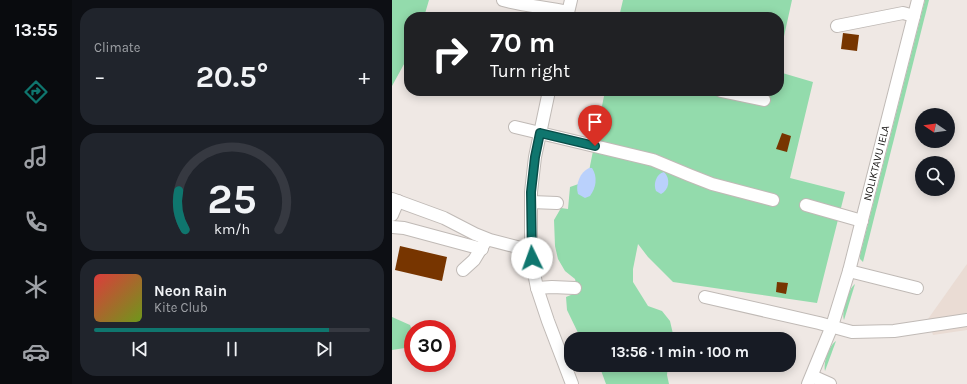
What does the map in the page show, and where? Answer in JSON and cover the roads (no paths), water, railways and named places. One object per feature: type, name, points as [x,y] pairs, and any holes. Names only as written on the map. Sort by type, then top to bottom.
[{"type":"street","points":[[503,0],[517,4],[569,10]]},
{"type":"street","name":"NOLIKTAVU IELA","points":[[810,380],[832,326],[849,270],[918,0]]},
{"type":"street","points":[[837,26],[903,13],[914,16]]},
{"type":"street","points":[[549,96],[535,157],[531,202],[531,248],[533,268],[538,288],[548,320],[572,384]]},
{"type":"street","points":[[744,96],[764,100]]},
{"type":"street","points":[[516,127],[653,160],[712,184],[773,200]]},
{"type":"street","points":[[392,215],[395,200],[444,218],[475,234],[484,244]]},
{"type":"street","points":[[531,202],[557,202]]},
{"type":"street","points":[[806,205],[862,221]]},
{"type":"street","points":[[392,227],[484,244],[531,248]]},
{"type":"street","points":[[463,270],[474,260],[484,244]]},
{"type":"street","points":[[849,270],[917,288]]},
{"type":"street","points":[[538,288],[575,288]]},
{"type":"street","points":[[705,297],[832,326],[852,332],[894,331],[967,320]]},
{"type":"street","points":[[810,380],[830,384]]},
{"type":"water","points":[[589,168],[592,168],[594,171],[596,182],[594,190],[590,196],[585,198],[578,194],[577,187],[583,172]]},
{"type":"water","points":[[664,172],[668,178],[668,184],[666,190],[661,194],[656,191],[655,182],[657,177]]}]
